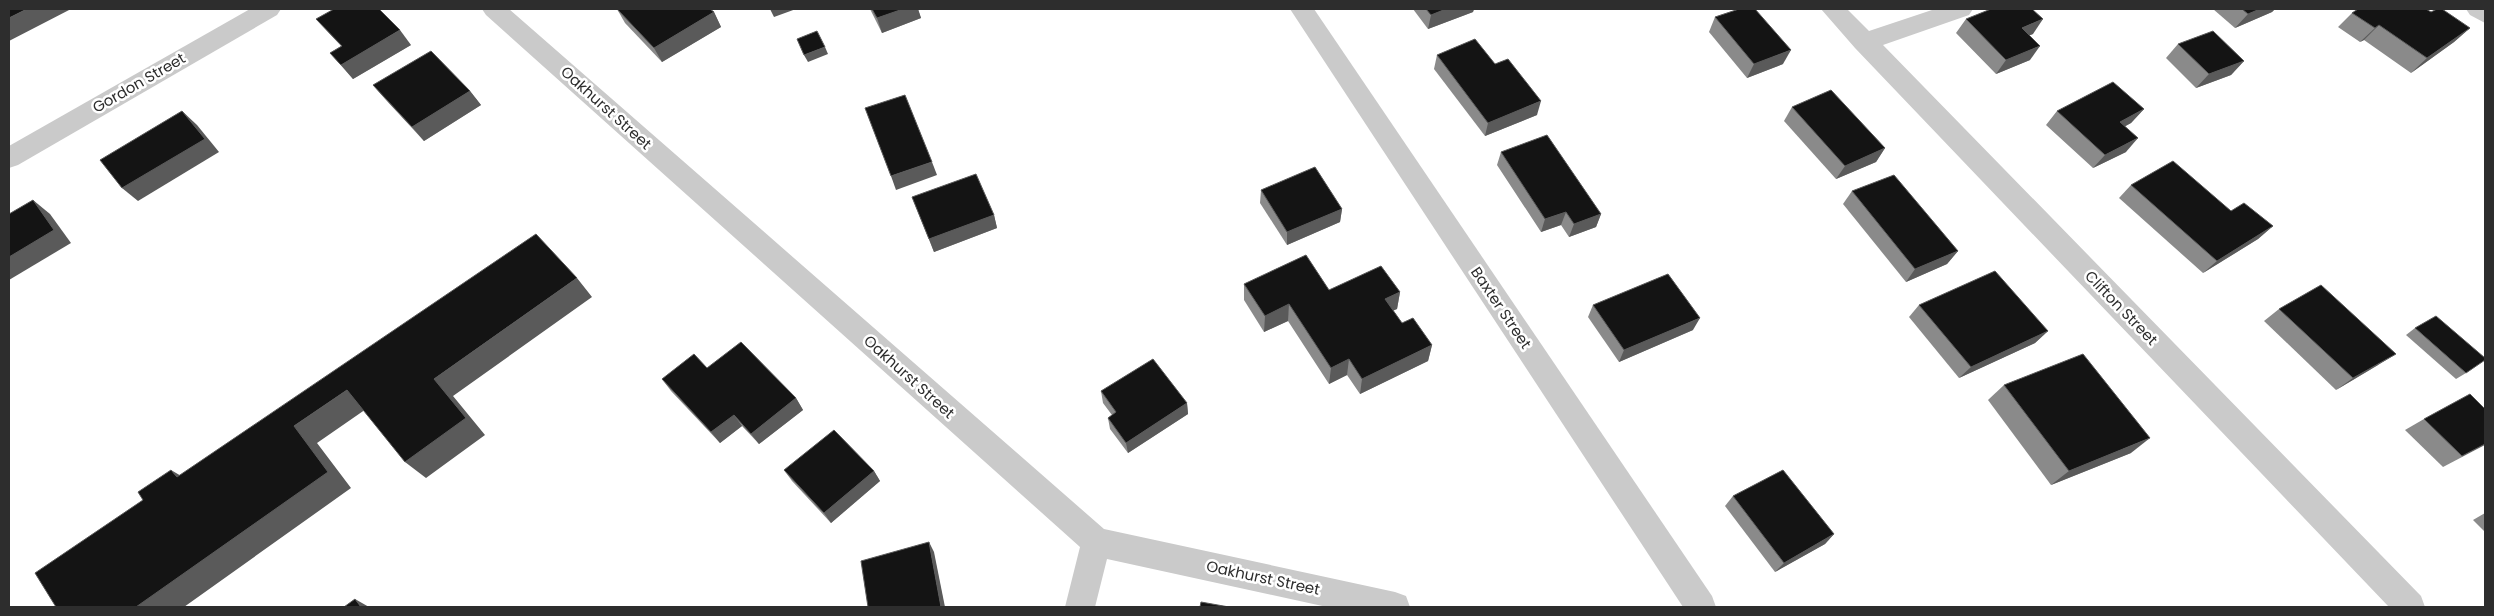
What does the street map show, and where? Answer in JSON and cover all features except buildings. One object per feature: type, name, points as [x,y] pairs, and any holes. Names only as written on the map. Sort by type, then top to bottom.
[{"type":"street","name":"Gordon Street","points":[[9,158],[269,9]]},
{"type":"street","name":"Oakhurst Street","points":[[494,9],[1096,542],[1395,607]]},
{"type":"street","name":"Baxter Street","points":[[1302,9],[1701,607]]},
{"type":"street","name":"Clifton Street","points":[[1832,9],[2410,607]]},
{"type":"street","points":[[1864,42],[1960,9]]},
{"type":"street","points":[[2478,9],[2485,14]]},
{"type":"street","points":[[1080,607],[1096,542]]}]
